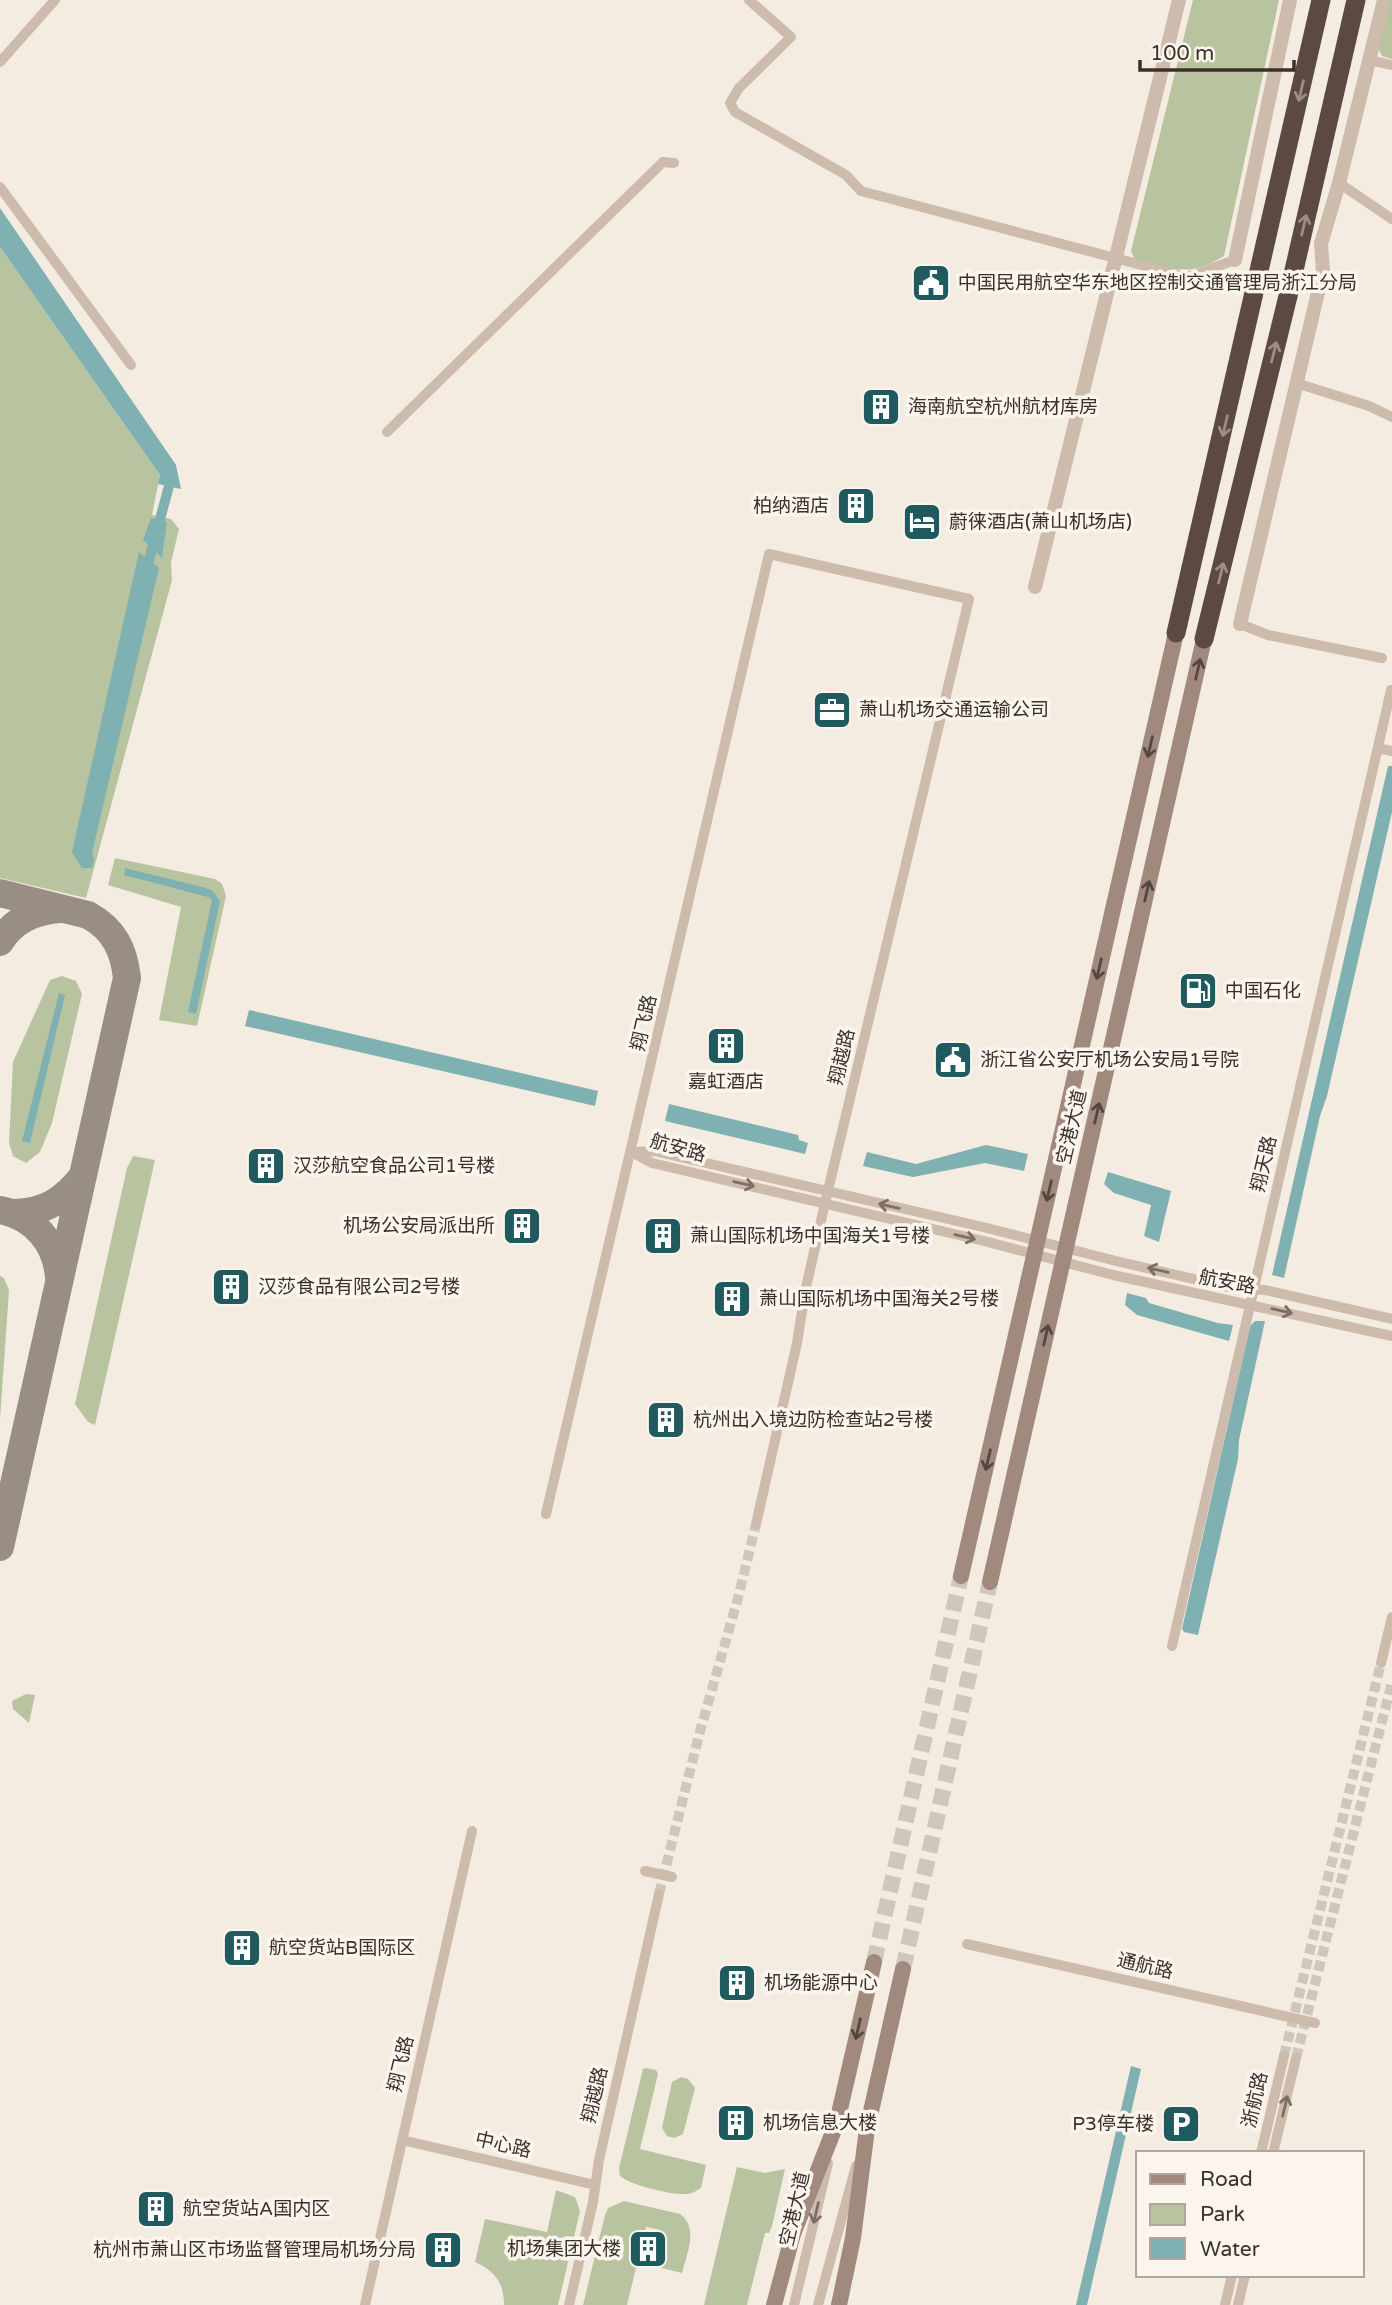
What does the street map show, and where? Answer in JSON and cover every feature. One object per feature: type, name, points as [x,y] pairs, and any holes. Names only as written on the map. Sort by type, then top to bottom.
[{"type":"highway","points":[[1176,633],[1321,0]]},
{"type":"highway","points":[[1205,639],[1356,0]]},
{"type":"main road","name":"空港大道","points":[[961,1576],[1176,633]]},
{"type":"main road","name":"空港大道","points":[[990,1583],[1205,639]]},
{"type":"main road","name":"空港大道","points":[[774,2305],[784,2261],[837,2122],[873,1962]]},
{"type":"main road","points":[[839,2305],[867,2129],[903,1969]]},
{"type":"street","points":[[0,62],[55,0]]},
{"type":"street","points":[[748,0],[791,37],[739,88],[730,103],[735,112],[846,176],[862,191],[1187,277],[1235,260],[1290,0]]},
{"type":"street","points":[[1035,587],[1179,0]]},
{"type":"street","points":[[1382,658],[1268,635],[1240,624],[1323,271],[1321,244],[1339,183],[1384,0]]},
{"type":"street","points":[[1369,60],[1392,65]]},
{"type":"street","points":[[387,432],[663,162],[674,163]]},
{"type":"street","points":[[1339,183],[1392,219]]},
{"type":"street","points":[[0,187],[131,365]]},
{"type":"street","points":[[1296,383],[1370,405],[1392,417]]},
{"type":"street","name":"翔飞路","points":[[546,1514],[769,554],[969,599]]},
{"type":"street","name":"翔越路","points":[[756,1524],[825,1203],[969,599]]},
{"type":"street","name":"翔天路","points":[[1172,1646],[1391,691]]},
{"type":"street","points":[[1378,748],[1392,751]]},
{"type":"street","name":"航安路","points":[[632,1152],[654,1151],[828,1191],[1036,1248]]},
{"type":"street","name":"航安路","points":[[632,1152],[652,1163],[1036,1248],[1250,1305],[1392,1336]]},
{"type":"street","name":"航安路","points":[[1065,1255],[1228,1287],[1254,1289],[1392,1319]]},
{"type":"street","points":[[1381,1663],[1392,1617]]},
{"type":"street","name":"翔飞路","points":[[365,2305],[472,1831]]},
{"type":"street","points":[[645,1871],[672,1877]]},
{"type":"street","name":"翔越路","points":[[569,2305],[593,2202],[598,2160],[659,1894]]},
{"type":"street","name":"通航路","points":[[967,1944],[1315,2022]]},
{"type":"street","name":"浙航路","points":[[1261,2151],[1284,2056]]},
{"type":"street","name":"浙航路","points":[[1273,2151],[1296,2058]]},
{"type":"street","name":"空港大道","points":[[794,2305],[837,2122]]},
{"type":"street","points":[[818,2305],[867,2129]]},
{"type":"street","name":"中心路","points":[[402,2140],[595,2185]]},
{"type":"street","points":[[1225,2305],[1232,2277]]},
{"type":"street","points":[[1238,2305],[1245,2277]]},
{"type":"green space","points":[[1193,0],[1279,0],[1224,256],[1200,267],[1181,270],[1135,259],[1131,251]]},
{"type":"green space","points":[[1388,0],[1392,0],[1392,59],[1382,56],[1377,46]]},
{"type":"green space","points":[[0,247],[160,475],[152,515],[171,519],[179,529],[171,562],[172,580],[86,898],[0,878]]},
{"type":"green space","points":[[115,858],[215,879],[222,884],[226,896],[197,1026],[159,1020],[181,907],[108,885]]},
{"type":"green space","points":[[62,976],[76,981],[82,994],[52,1123],[40,1152],[26,1163],[13,1156],[9,1143],[13,1062],[50,980]]},
{"type":"green space","points":[[133,1156],[155,1160],[95,1425],[88,1422],[75,1404],[127,1168]]},
{"type":"green space","points":[[0,1276],[4,1278],[9,1290],[0,1420]]},
{"type":"green space","points":[[26,1694],[35,1695],[29,1723],[13,1709],[12,1701]]},
{"type":"green space","points":[[643,2069],[656,2070],[658,2074],[640,2149],[706,2165],[701,2188],[692,2193],[661,2191],[632,2183],[620,2176],[619,2168]]},
{"type":"green space","points":[[681,2077],[688,2079],[695,2088],[683,2134],[674,2138],[667,2136],[662,2128],[672,2082]]},
{"type":"green space","points":[[737,2167],[765,2173],[785,2169],[772,2226],[769,2233],[765,2233],[747,2305],[704,2305]]},
{"type":"green space","points":[[556,2190],[575,2197],[580,2211],[558,2305],[504,2305],[497,2279],[488,2269],[475,2262],[485,2219],[547,2232]]},
{"type":"green space","points":[[624,2201],[680,2214],[686,2220],[690,2241],[682,2273],[653,2266],[661,2230],[646,2227],[627,2305],[583,2305],[605,2215],[608,2208]]},
{"type":"water","points":[[0,208],[176,465],[181,489],[158,484],[160,475],[0,247]]},
{"type":"water","points":[[151,518],[167,522],[162,558],[143,540]]},
{"type":"water","points":[[139,552],[159,568],[92,853],[92,868],[82,868],[72,852]]},
{"type":"water","points":[[1388,766],[1392,766],[1392,812],[1284,1278],[1272,1275]]},
{"type":"water","points":[[125,868],[206,888],[213,891],[220,901],[196,1014],[188,1012],[212,900],[124,875]]},
{"type":"water","points":[[59,993],[65,995],[30,1143],[22,1141]]},
{"type":"water","points":[[249,1010],[598,1091],[595,1106],[245,1026]]},
{"type":"water","points":[[669,1104],[798,1135],[799,1140],[808,1143],[805,1154],[665,1121]]},
{"type":"water","points":[[986,1145],[1028,1154],[1024,1171],[985,1163],[913,1177],[863,1166],[867,1152],[916,1164]]},
{"type":"water","points":[[1108,1172],[1171,1191],[1159,1242],[1144,1236],[1151,1205],[1114,1193],[1104,1184]]},
{"type":"water","points":[[1127,1293],[1146,1298],[1149,1303],[1233,1325],[1229,1341],[1137,1315],[1125,1305]]},
{"type":"water","points":[[1255,1321],[1265,1321],[1239,1440],[1238,1459],[1198,1635],[1184,1632],[1182,1629],[1250,1326]]},
{"type":"water","points":[[1131,2066],[1141,2069],[1087,2305],[1076,2305]]},
{"type":"waterway","points":[[146,571],[169,486],[167,475]]},
{"type":"taxiway","points":[[0,893],[88,915],[97,921],[116,941],[127,978],[0,1547]]},
{"type":"taxiway","points":[[0,942],[11,928],[25,918],[59,909]]},
{"type":"taxiway","points":[[14,1213],[36,1210],[53,1203],[69,1192],[83,1176]]},
{"type":"taxiway","points":[[0,1210],[23,1218],[41,1233],[53,1253],[59,1277]]},
{"type":"tunnel","points":[[659,1894],[756,1524]]},
{"type":"tunnel","points":[[874,1962],[961,1576]]},
{"type":"tunnel","points":[[903,1969],[990,1582]]},
{"type":"tunnel","points":[[1284,2056],[1381,1663]]},
{"type":"tunnel","points":[[1296,2058],[1392,1682]]},
{"type":"place","name":"中国民用航空华东地区控制交通管理局浙江分局","points":[[931,283]]},
{"type":"place","name":"海南航空杭州航材库房","points":[[881,407]]},
{"type":"place","name":"柏纳酒店","points":[[856,506]]},
{"type":"place","name":"蔚徕酒店(萧山机场店)","points":[[922,522]]},
{"type":"place","name":"萧山机场交通运输公司","points":[[832,710]]},
{"type":"place","name":"中国石化","points":[[1198,991]]},
{"type":"place","name":"嘉虹酒店","points":[[726,1046]]},
{"type":"place","name":"浙江省公安厅机场公安局1号院","points":[[953,1060]]},
{"type":"place","name":"汉莎航空食品公司1号楼","points":[[266,1166]]},
{"type":"place","name":"机场公安局派出所","points":[[522,1226]]},
{"type":"place","name":"萧山国际机场中国海关1号楼","points":[[663,1236]]},
{"type":"place","name":"汉莎食品有限公司2号楼","points":[[231,1287]]},
{"type":"place","name":"萧山国际机场中国海关2号楼","points":[[732,1299]]},
{"type":"place","name":"杭州出入境边防检查站2号楼","points":[[666,1420]]},
{"type":"place","name":"航空货站B国际区","points":[[242,1948]]},
{"type":"place","name":"机场能源中心","points":[[737,1983]]},
{"type":"place","name":"机场信息大楼","points":[[736,2123]]},
{"type":"place","name":"P3停车楼","points":[[1181,2124]]},
{"type":"place","name":"航空货站A国内区","points":[[156,2209]]},
{"type":"place","name":"机场集团大楼","points":[[648,2249]]},
{"type":"place","name":"杭州市萧山区市场监督管理局机场分局","points":[[443,2250]]}]
